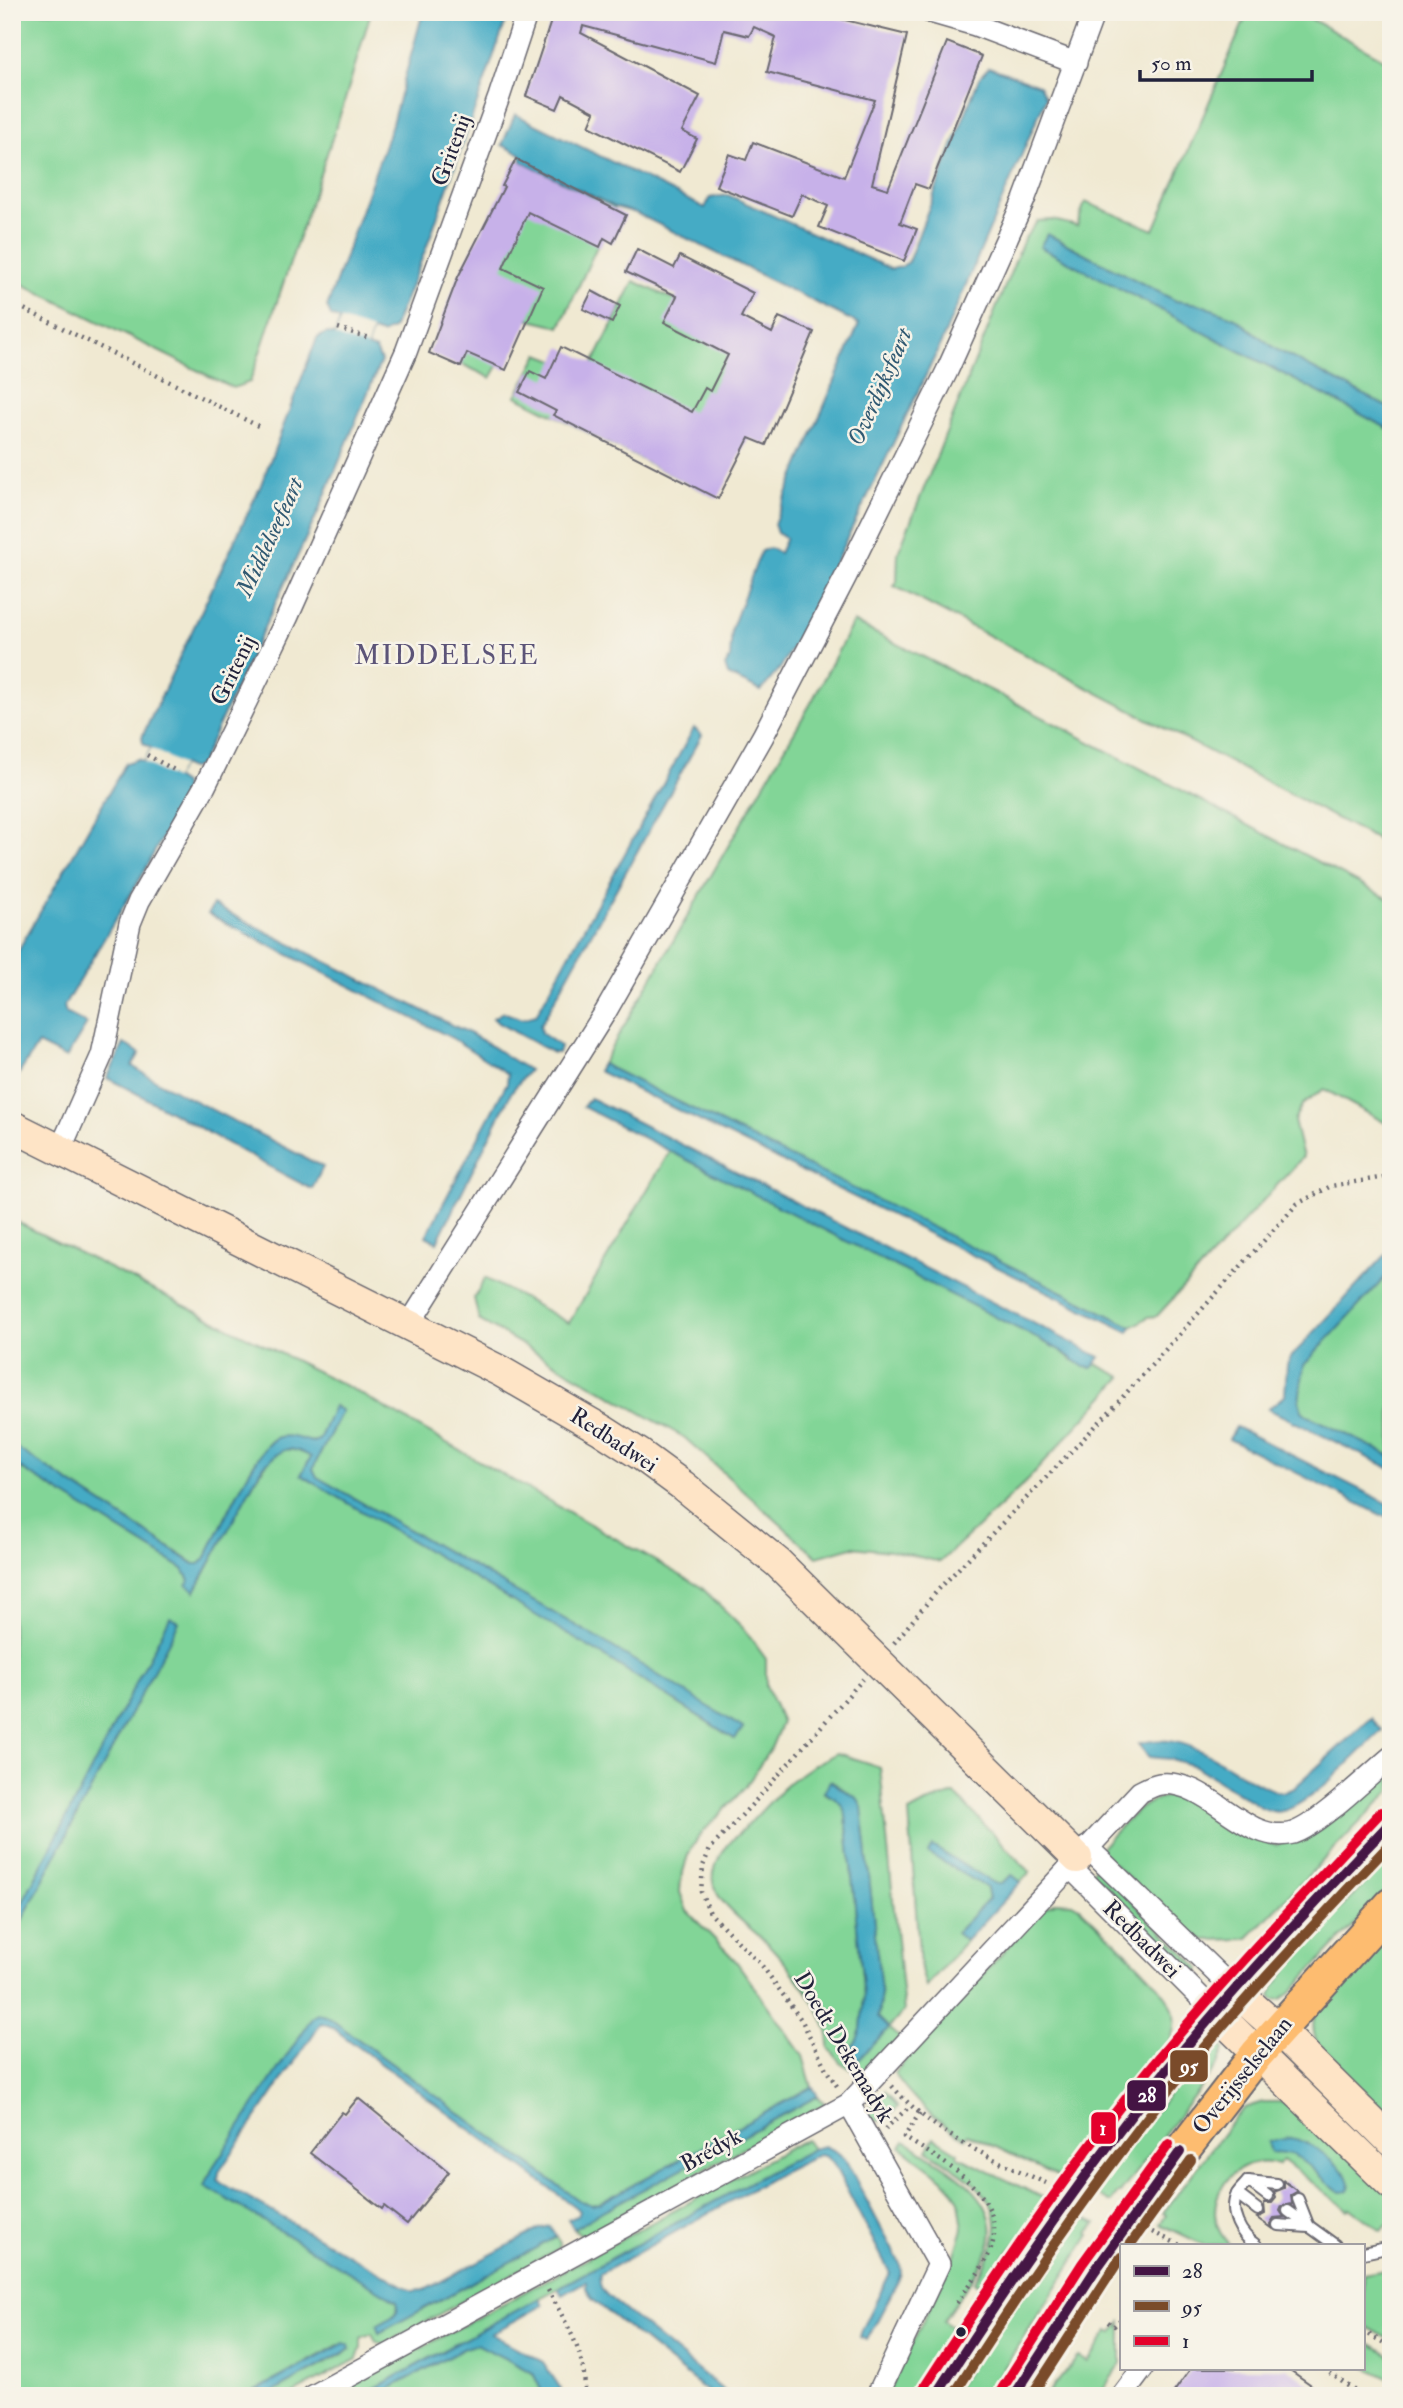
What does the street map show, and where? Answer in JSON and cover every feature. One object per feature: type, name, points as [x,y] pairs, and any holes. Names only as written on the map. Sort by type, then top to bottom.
[{"type":"main road","points":[[936,2396],[1055,2217],[1151,2090],[1225,2001],[1391,1822]]},
{"type":"main road","name":"Overijsselselaan","points":[[1014,2396],[1050,2336],[1142,2203],[1267,2041],[1391,1905]]},
{"type":"street","name":"Gritenij","points":[[60,1150],[102,1055],[130,923],[139,901],[205,786],[287,618],[406,352],[499,97],[527,12]]},
{"type":"street","points":[[930,12],[979,19],[1076,63]]},
{"type":"street","points":[[408,1326],[606,1011],[750,760],[846,576],[947,371],[1024,200],[1094,12]]},
{"type":"street","name":"Redbadwei","points":[[14,1126],[541,1394],[641,1455],[778,1563],[929,1714],[1225,2001]]},
{"type":"street","name":"Brédyk","points":[[313,2396],[849,2104],[1140,1792],[1157,1784],[1174,1784],[1193,1789],[1257,1829],[1277,1835],[1294,1832],[1315,1820],[1391,1757]]},
{"type":"street","name":"Redbadwei","points":[[1078,1857],[1225,2001]]},
{"type":"street","points":[[1225,2001],[1267,2041],[1391,2141]]},
{"type":"street","points":[[1267,2041],[1391,2184]]},
{"type":"street","name":"Doedt Dekemadyk","points":[[849,2104],[939,2264],[877,2396]]},
{"type":"street","points":[[1122,2396],[1142,2370]]},
{"type":"lane","points":[[1248,2181],[1278,2184]]},
{"type":"lane","points":[[1248,2181],[1237,2194],[1234,2212],[1243,2234],[1255,2244]]},
{"type":"lane","points":[[1248,2181],[1268,2196]]},
{"type":"lane","points":[[1237,2194],[1258,2210]]},
{"type":"lane","points":[[1298,2199],[1310,2227]]},
{"type":"lane","points":[[1288,2211],[1334,2244]]},
{"type":"lane","points":[[1278,2225],[1310,2227]]},
{"type":"lane","points":[[1364,2253],[1391,2247]]},
{"type":"path","points":[[12,303],[262,428]]},
{"type":"path","points":[[338,328],[369,338]]},
{"type":"path","points":[[147,755],[178,772]]},
{"type":"path","name":"Doedt Dekemadyk","points":[[849,2104],[827,2071],[802,2021],[763,1967],[710,1913],[701,1892],[703,1866],[710,1849],[758,1798],[937,1591],[1111,1410],[1297,1205],[1331,1186],[1391,1176]]},
{"type":"path","points":[[872,2143],[910,2106],[920,2113],[904,2137],[969,2181],[986,2202],[992,2215],[994,2233],[989,2253],[956,2305]]},
{"type":"path","points":[[539,2274],[581,2355],[586,2374],[585,2396]]},
{"type":"path","points":[[1108,2322],[1114,2326],[1120,2320]]},
{"type":"path","points":[[1364,2332],[1391,2347]]},
{"type":"path","points":[[1328,2370],[1362,2396]]},
{"type":"green space","points":[[12,12],[371,12],[344,103],[250,382],[233,388],[12,279]]},
{"type":"green space","points":[[1248,12],[1303,12],[1391,63],[1391,409],[1277,350],[1235,318],[1199,304],[1176,301],[1047,234],[1209,335],[1391,430],[1391,847],[894,586],[897,581],[898,553],[1024,239],[1038,221],[1053,220],[1077,226],[1085,202],[1154,230]]},
{"type":"green space","points":[[522,162],[615,207],[560,327],[526,319],[491,378],[436,352]]},
{"type":"green space","points":[[634,281],[793,355],[745,430],[714,496],[516,396],[539,354],[583,371],[591,368]]},
{"type":"green space","points":[[853,622],[1004,697],[1391,900],[1391,1126],[1324,1089],[1302,1105],[1294,1121],[1303,1157],[1157,1316],[1148,1317],[1132,1327],[602,1064],[811,703]]},
{"type":"green space","points":[[670,1151],[1060,1350],[1072,1360],[1092,1368],[1096,1364],[1122,1377],[1022,1486],[940,1562],[899,1552],[852,1547],[817,1557],[685,1438],[479,1320],[474,1298],[485,1278],[569,1323]]},
{"type":"green space","points":[[13,1220],[348,1387],[701,1587],[743,1628],[766,1659],[766,1686],[782,1722],[772,1746],[745,1788],[699,1836],[688,1855],[680,1892],[687,1911],[736,1961],[803,2056],[812,2087],[592,2205],[580,2201],[326,2016],[318,2014],[312,2018],[206,2180],[397,2301],[395,2313],[377,2326],[379,2333],[556,2237],[560,2243],[558,2249],[385,2344],[376,2342],[372,2333],[361,2338],[357,2359],[289,2396],[266,2396],[350,2350],[338,2345],[246,2396],[12,2396],[12,1939],[178,1623],[170,1618],[12,1923],[12,1463],[183,1569],[195,1591],[260,1472],[279,1451],[300,1452],[311,1457],[302,1475],[599,1653],[734,1739],[742,1728],[606,1643],[317,1477],[313,1469],[342,1411],[335,1406],[319,1440],[281,1437],[268,1444],[248,1474],[200,1564],[195,1564],[12,1445]]},
{"type":"green space","points":[[1391,1271],[1391,1456],[1308,1416],[1302,1411],[1299,1401],[1303,1365]]},
{"type":"green space","points":[[837,1753],[880,1767],[904,2011],[889,2028],[901,2038],[862,2076],[840,2062],[829,2048],[823,2021],[807,1992],[768,1944],[726,1906],[719,1897],[713,1880],[717,1863],[726,1848],[778,1794],[812,1766]],"holes":[[[831,1781],[858,1799],[863,1818],[881,1992],[878,2017],[857,2040],[861,2029],[864,1996],[846,1816],[843,1807],[824,1793]]]},
{"type":"green space","points":[[1391,1765],[1391,1790],[1247,1939],[1204,1940],[1174,1922],[1099,1850],[1139,1809],[1164,1797],[1178,1796],[1206,1807],[1251,1837],[1277,1845]]},
{"type":"green space","points":[[955,1794],[1030,1872],[1021,1882],[1012,1875],[1001,1883],[994,1883],[932,1846],[987,1888],[989,1899],[956,1933],[966,1941],[926,1987],[920,1966],[909,1812],[926,1803]]},
{"type":"green space","points":[[1391,1857],[1391,1885],[1292,1991],[1281,1999],[1274,2000],[1271,1996],[1277,1983],[1305,1946]]},
{"type":"green space","points":[[1096,1866],[1200,1968],[1195,1974],[1092,1872]]},
{"type":"green space","points":[[1057,1902],[1072,1903],[1079,1907],[1131,1957],[1168,1999],[1174,2020],[1167,2051],[1074,2171],[1069,2169],[1063,2179],[968,2134],[965,2138],[954,2132],[926,2110],[894,2073],[1043,1908]]},
{"type":"green space","points":[[1391,1921],[1391,2125],[1326,2059],[1316,2040],[1313,2025],[1325,1998]]},
{"type":"green space","points":[[1220,2041],[1224,2049],[1219,2063],[1120,2193],[1111,2202],[1090,2191],[1211,2042]]},
{"type":"green space","points":[[885,2091],[898,2107],[883,2121],[873,2121],[867,2110]]},
{"type":"green space","points":[[818,2096],[825,2104],[583,2236],[574,2229],[604,2210]]},
{"type":"green space","points":[[1264,2102],[1292,2105],[1391,2190],[1391,2222],[1381,2231],[1350,2208],[1348,2210],[1283,2160],[1278,2165],[1261,2163],[1245,2166],[1232,2174],[1222,2186],[1215,2216],[1220,2231],[1229,2244],[1202,2244],[1160,2224],[1166,2215],[1163,2213],[1245,2108]],"holes":[[[1308,2143],[1336,2190],[1297,2155],[1283,2151]]]},
{"type":"green space","points":[[934,2138],[958,2153],[957,2156],[1048,2200],[1039,2218],[978,2285],[974,2282],[988,2258],[995,2237],[996,2219],[991,2204],[981,2190],[927,2150]]},
{"type":"green space","points":[[806,2139],[812,2149],[361,2396],[333,2396]]},
{"type":"green space","points":[[905,2141],[968,2185],[981,2199],[989,2215],[992,2232],[983,2260],[943,2321],[952,2327],[922,2396],[886,2396],[953,2260],[963,2229],[959,2201],[952,2189],[942,2178],[901,2147]]},
{"type":"green space","points":[[1075,2213],[1096,2223],[986,2396],[950,2396]]},
{"type":"green space","points":[[1391,2269],[1391,2340],[1364,2326],[1364,2274]]},
{"type":"green space","points":[[1120,2323],[1120,2365],[1098,2396],[1046,2396],[1077,2358],[1088,2362],[1109,2330],[1112,2332]]},
{"type":"green space","points":[[1364,2341],[1391,2355],[1391,2380],[1364,2366]]},
{"type":"green space","points":[[477,2344],[533,2373],[544,2396],[376,2396],[463,2349]]},
{"type":"water","name":"Middelseefeart","points":[[423,12],[509,12],[426,249],[393,329],[382,334],[372,331],[367,347],[376,350],[381,361],[319,510],[200,765],[190,769],[182,765],[174,778],[183,784],[185,794],[145,870],[64,1006],[66,1013],[87,1024],[66,1058],[38,1044],[12,1085],[12,961],[126,763],[138,759],[144,762],[151,748],[143,743],[142,737],[260,487],[317,338],[327,333],[335,335],[340,320],[331,316],[327,307],[391,127]]},
{"type":"water","name":"Overdijksfeart","points":[[989,67],[1039,85],[1046,98],[938,350],[878,475],[807,620],[781,667],[761,691],[728,675],[725,666],[730,658],[732,628],[761,551],[770,548],[779,553],[786,538],[777,533],[774,524],[859,324],[636,213],[615,207],[522,162],[521,154],[502,145],[515,114],[705,208],[710,198],[728,195],[891,269],[908,262],[979,78]]},
{"type":"water","points":[[1047,234],[1176,301],[1199,304],[1235,318],[1277,350],[1391,409],[1391,430],[1040,247]]},
{"type":"water","points":[[694,728],[702,735],[540,1026],[541,1033],[560,1046],[558,1053],[553,1053],[493,1018],[503,1012],[522,1019],[536,1015]]},
{"type":"water","points":[[213,905],[474,1035],[529,1070],[512,1091],[437,1242],[426,1236],[507,1083],[508,1074],[452,1038],[208,914]]},
{"type":"water","points":[[124,1044],[140,1053],[132,1066],[323,1167],[312,1189],[107,1078]]},
{"type":"water","points":[[602,1064],[1132,1327],[1129,1332],[598,1071]]},
{"type":"water","points":[[590,1098],[1100,1357],[1092,1368],[1084,1367],[1060,1350],[583,1107]]},
{"type":"water","points":[[1391,1249],[1391,1271],[1304,1365],[1299,1401],[1302,1411],[1308,1416],[1391,1456],[1391,1469],[1268,1409],[1285,1395],[1287,1364],[1292,1356]]},
{"type":"water","points":[[334,1406],[342,1411],[313,1469],[317,1477],[606,1643],[743,1728],[735,1739],[599,1653],[301,1475],[311,1457],[302,1452],[284,1450],[262,1467],[195,1591],[187,1585],[189,1580],[183,1569],[12,1463],[12,1445],[194,1564],[200,1564],[248,1474],[268,1445],[276,1438],[285,1436],[313,1442],[319,1440]]},
{"type":"water","points":[[1236,1427],[1391,1505],[1391,1520],[1229,1439]]},
{"type":"water","points":[[170,1617],[179,1622],[12,1939],[12,1923]]},
{"type":"water","points":[[1371,1718],[1382,1730],[1320,1788],[1293,1807],[1279,1812],[1261,1807],[1195,1766],[1170,1759],[1148,1757],[1139,1744],[1170,1741],[1186,1745],[1257,1783],[1284,1792],[1294,1788]]},
{"type":"water","points":[[830,1781],[858,1799],[862,1807],[881,1992],[878,2017],[889,2028],[855,2063],[850,2049],[861,2029],[864,1996],[846,1816],[841,1804],[824,1792]]},
{"type":"water","points":[[932,1846],[994,1883],[1001,1883],[1012,1875],[1021,1882],[966,1941],[956,1933],[989,1899],[987,1888],[928,1853]]},
{"type":"water","points":[[318,2014],[326,2016],[580,2201],[592,2205],[812,2087],[818,2096],[604,2210],[574,2229],[568,2220],[577,2216],[579,2211],[575,2207],[330,2026],[321,2023],[219,2172],[218,2180],[221,2183],[413,2291],[425,2290],[539,2229],[550,2226],[556,2237],[379,2333],[377,2326],[396,2313],[397,2301],[205,2186],[213,2167],[312,2018]]},
{"type":"water","points":[[1290,2138],[1312,2146],[1333,2162],[1348,2177],[1349,2188],[1345,2192],[1336,2190],[1299,2158],[1281,2152],[1271,2153],[1268,2142]]},
{"type":"water","points":[[824,2146],[845,2159],[900,2264],[898,2281],[867,2340],[860,2337],[862,2330],[890,2273],[833,2163],[825,2156],[818,2155],[779,2174],[600,2274],[600,2285],[607,2295],[730,2396],[713,2396],[592,2299],[586,2288],[586,2281],[562,2295],[558,2288],[748,2183],[812,2149]]},
{"type":"water","points":[[539,2298],[543,2305],[491,2334],[543,2362],[561,2389],[560,2396],[544,2396],[533,2373],[477,2344],[376,2396],[361,2396]]},
{"type":"water","points":[[344,2343],[349,2345],[350,2349],[266,2396],[246,2396]]},
{"type":"pier","points":[[341,320],[372,330],[367,347],[335,336]]},
{"type":"pier","points":[[151,748],[182,765],[174,779],[144,762]]},
{"type":"building","points":[[554,12],[812,12],[907,35],[872,184],[888,189],[947,42],[982,56],[929,189],[915,184],[900,223],[917,229],[904,261],[819,227],[828,206],[802,194],[792,216],[716,186],[729,154],[746,160],[753,142],[844,177],[875,100],[767,72],[776,37],[754,27],[749,36],[724,30],[716,62],[583,26],[581,33],[700,96],[682,131],[697,139],[680,172],[589,126],[595,112],[563,95],[557,109],[526,96]]},
{"type":"building","points":[[516,159],[626,215],[613,243],[604,238],[600,247],[528,212],[503,268],[543,287],[506,370],[467,353],[461,367],[429,353],[458,277]]},
{"type":"building","points":[[637,249],[674,268],[680,256],[753,293],[741,317],[772,333],[779,317],[814,332],[766,445],[749,438],[718,499],[553,415],[556,411],[519,392],[530,371],[546,379],[561,347],[692,412],[705,388],[710,391],[728,355],[664,322],[677,296],[626,272]]},
{"type":"building","points":[[592,291],[620,306],[612,323],[583,309]]},
{"type":"building","points":[[358,2098],[449,2172],[407,2224],[384,2206],[382,2209],[310,2153],[342,2112],[345,2114]]},
{"type":"building","points":[[1284,2181],[1298,2191],[1291,2195],[1292,2204],[1282,2206],[1280,2211],[1284,2217],[1274,2218],[1270,2224],[1271,2228],[1257,2218],[1265,2214],[1264,2203],[1272,2203],[1276,2198],[1274,2192],[1284,2188]]},
{"type":"building","points":[[1190,2370],[1290,2370],[1327,2396],[1171,2396]]},
{"type":"transit line","name":"1","points":[[924,2388],[1028,2232],[1140,2081],[1228,1978],[1381,1812]]},
{"type":"transit line","name":"28","points":[[936,2396],[1039,2241],[1150,2091],[1237,1988],[1391,1822]]},
{"type":"transit line","name":"95","points":[[953,2396],[1053,2245],[1161,2100],[1244,2001],[1391,1843]]},
{"type":"transit line","name":"1","points":[[1002,2389],[1082,2264],[1169,2144]]},
{"type":"transit line","name":"28","points":[[1014,2396],[1094,2272],[1180,2152]]},
{"type":"transit line","name":"95","points":[[1131,2244],[1191,2160]]},
{"type":"transit line","name":"95","points":[[1031,2396],[1120,2259]]},
{"type":"district","name":"MIDDELSEE","points":[[447,656]]}]
